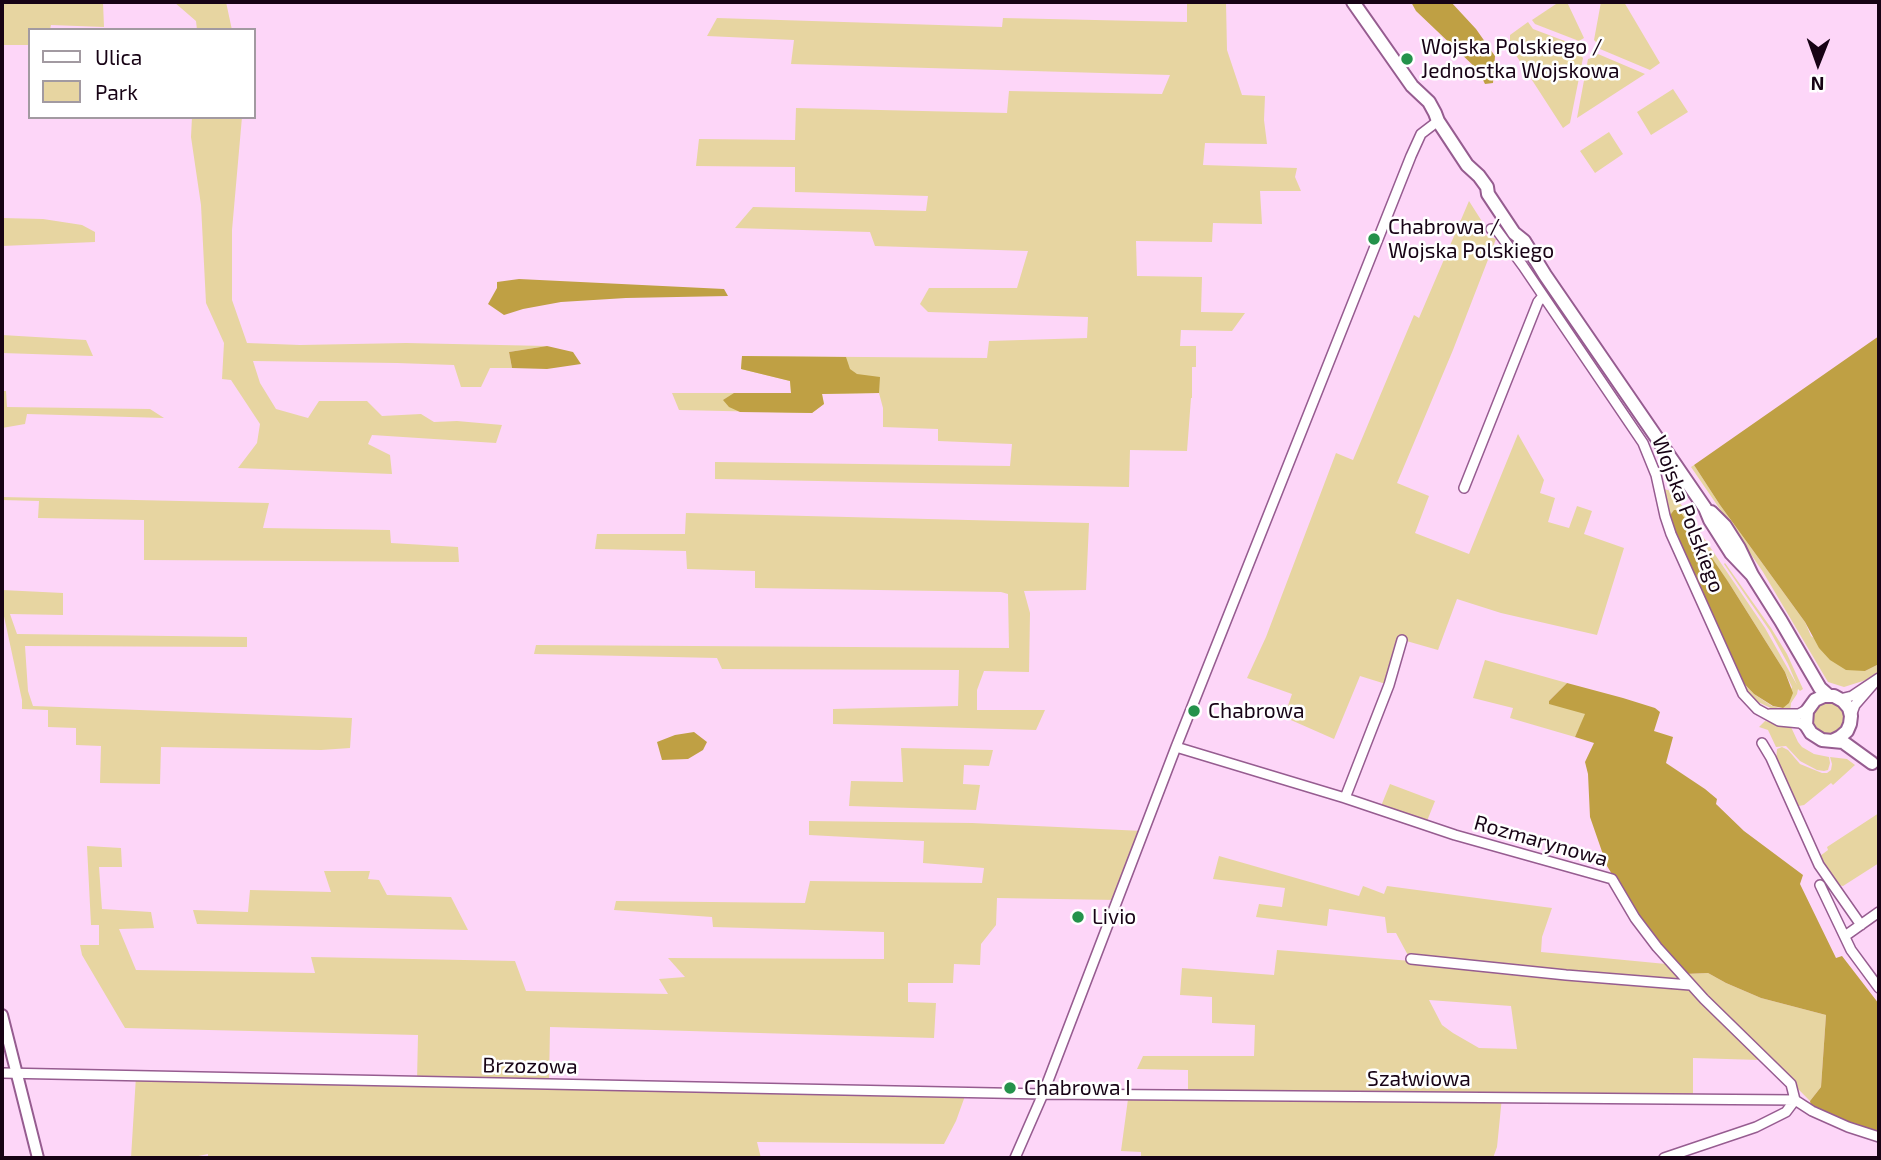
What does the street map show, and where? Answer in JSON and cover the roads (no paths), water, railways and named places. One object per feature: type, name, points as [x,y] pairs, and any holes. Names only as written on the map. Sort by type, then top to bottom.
[{"type":"main road","name":"Wojska Polskiego","points":[[1353,2],[1412,86],[1427,99],[1438,121],[1468,165],[1487,187],[1488,194],[1514,233],[1524,241],[1705,508],[1731,553],[1752,575],[1822,692],[1834,697]]},
{"type":"main road","name":"Wojska Polskiego","points":[[1800,655],[1813,696],[1809,706]]},
{"type":"main road","points":[[1834,697],[1846,705],[1852,736],[1875,767],[1846,743],[1818,739],[1808,728],[1806,716],[1809,706],[1819,698],[1834,697]]},
{"type":"main road","points":[[1832,741],[1844,734],[1850,721]]},
{"type":"street","points":[[1015,1158],[1043,1094],[1175,747],[1411,156],[1421,134],[1438,121]]},
{"type":"street","name":"Wojska Polskiego","points":[[1491,229],[1496,229],[1643,443],[1656,475],[1671,534],[1736,682],[1757,709],[1779,721],[1800,723],[1808,728]]},
{"type":"street","points":[[1464,488],[1538,302],[1543,296]]},
{"type":"street","points":[[1345,798],[1389,685],[1402,640]]},
{"type":"street","points":[[1834,697],[1852,696],[1878,680]]},
{"type":"street","points":[[1850,721],[1855,705],[1878,680]]},
{"type":"street","points":[[1768,715],[1798,714],[1809,706]]},
{"type":"street","points":[[1762,743],[1815,858],[1861,925]]},
{"type":"street","name":"Rozmarynowa","points":[[1175,747],[1345,798],[1455,835],[1612,879],[1635,918],[1657,947],[1690,985],[1791,1084],[1795,1100]]},
{"type":"street","points":[[1820,885],[1851,950],[1879,988]]},
{"type":"street","points":[[1845,936],[1879,912]]},
{"type":"street","points":[[1410,959],[1690,985]]},
{"type":"street","points":[[2,1015],[38,1158]]},
{"type":"street","name":"Brzozowa","points":[[2,1073],[1043,1094]]},
{"type":"street","name":"Szałwiowa","points":[[1043,1094],[1795,1100]]},
{"type":"street","points":[[1664,1158],[1756,1127],[1786,1112],[1795,1100],[1848,1127],[1879,1136]]},
{"type":"place","name":"Wojska Polskiego / Jednostka Wojskowa","points":[[1407,59]]},
{"type":"place","name":"Chabrowa / Wojska Polskiego","points":[[1374,239]]},
{"type":"place","name":"Chabrowa","points":[[1194,711]]},
{"type":"place","name":"Livio","points":[[1078,917]]},
{"type":"place","name":"Chabrowa I","points":[[1010,1088]]}]
